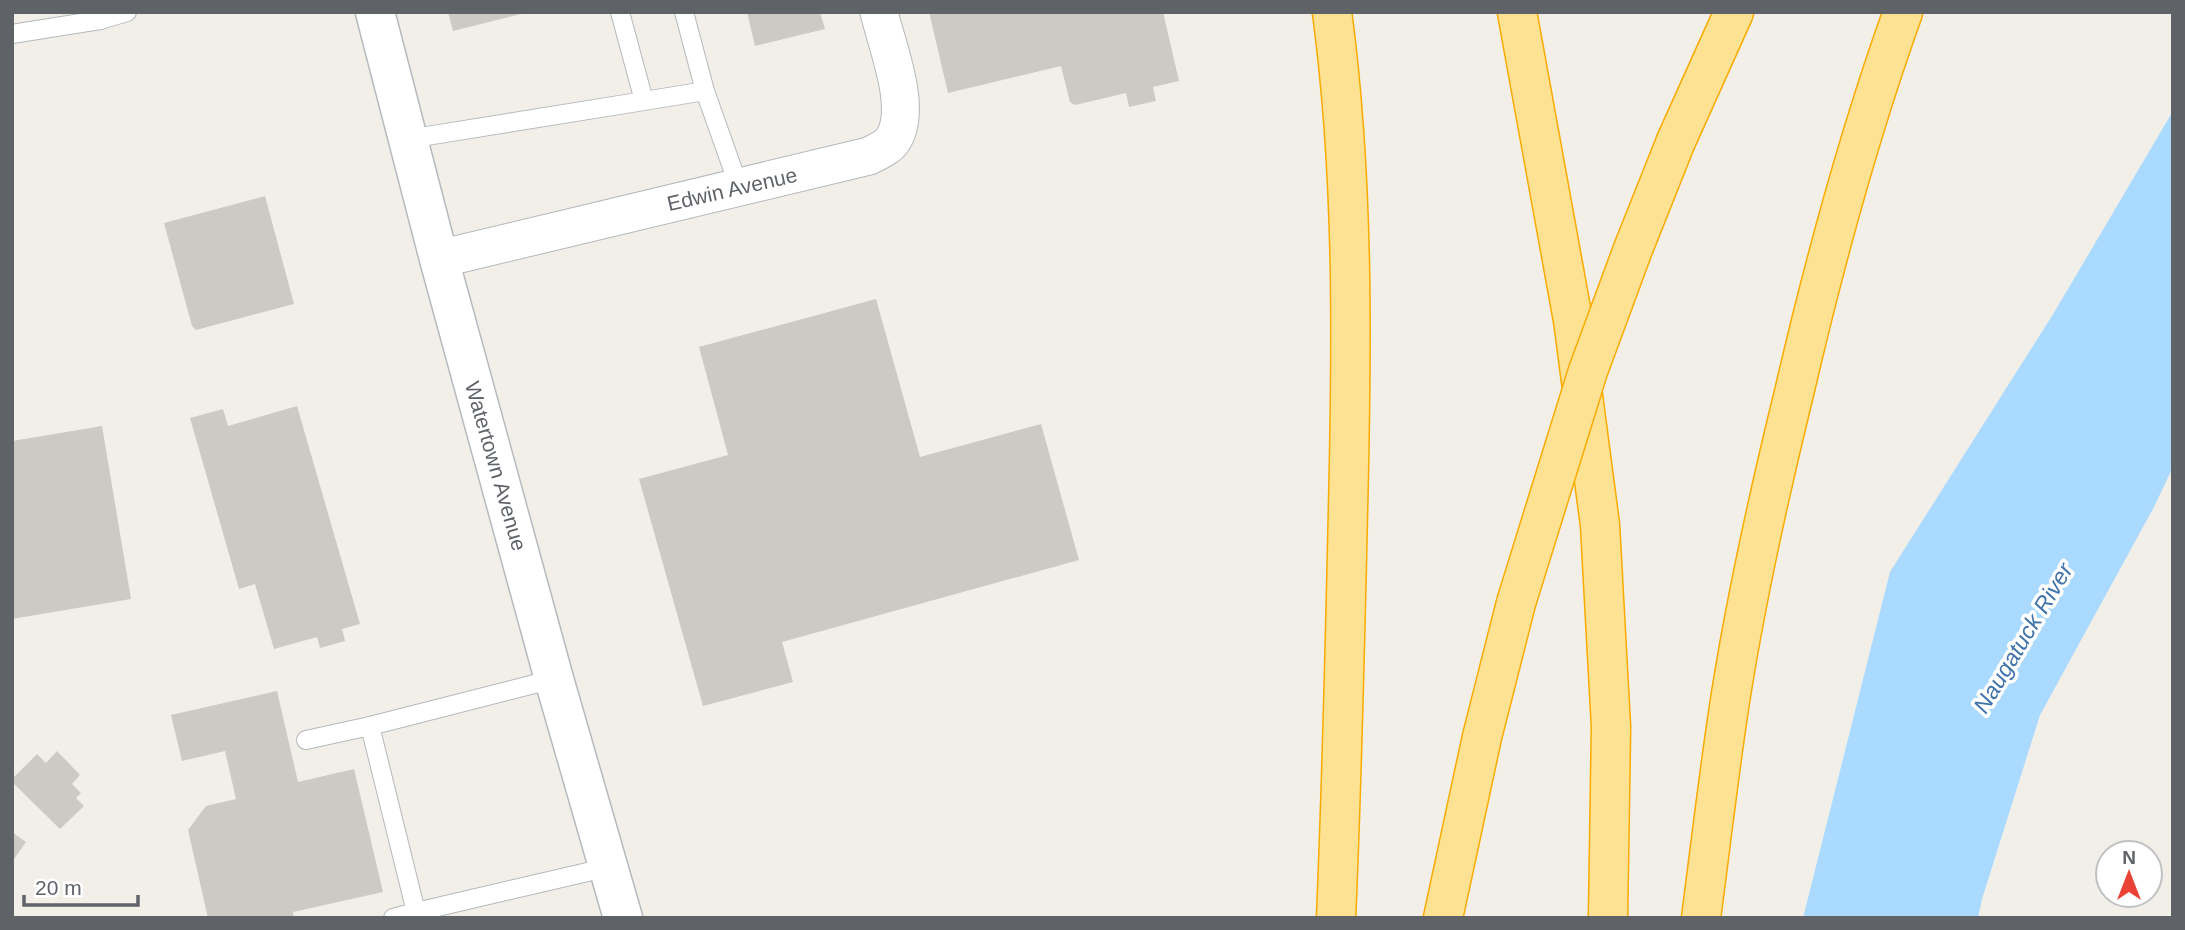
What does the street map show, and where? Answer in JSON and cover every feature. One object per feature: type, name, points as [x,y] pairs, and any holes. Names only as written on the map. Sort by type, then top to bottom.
[{"type":"highway","points":[[1332,12],[1340,71],[1348,226],[1350,408],[1336,918]]},
{"type":"highway","points":[[1517,12],[1573,320],[1600,525],[1611,727],[1608,918]]},
{"type":"highway","points":[[1443,918],[1482,737],[1516,603],[1588,371],[1676,141],[1734,12]]},
{"type":"highway","points":[[1701,918],[1728,712],[1777,461],[1842,200],[1879,79],[1903,12]]},
{"type":"main road","name":"Watertown Avenue","points":[[375,12],[439,259],[554,679],[623,918]]},
{"type":"street","name":"Edwin Avenue","points":[[439,259],[869,156],[891,143],[901,123],[901,100],[879,12]]},
{"type":"lane","points":[[12,34],[127,12]]},
{"type":"lane","points":[[620,12],[644,101]]},
{"type":"lane","points":[[684,12],[705,91],[739,187]]},
{"type":"lane","points":[[408,139],[705,91]]},
{"type":"lane","points":[[306,740],[554,679]]},
{"type":"lane","points":[[370,726],[416,912]]},
{"type":"lane","points":[[393,918],[609,867]]},
{"type":"water","name":"Naugatuck River","points":[[2173,111],[2173,467],[2154,507],[2040,715],[1978,918],[1803,918],[1890,572],[2055,311]]},
{"type":"building","points":[[448,12],[525,12],[525,13],[453,31]]},
{"type":"building","points":[[747,12],[820,12],[825,29],[755,46]]},
{"type":"building","points":[[929,12],[1163,12],[1179,81],[1153,87],[1156,101],[1129,107],[1126,93],[1075,105],[1070,102],[1061,66],[948,93]]},
{"type":"building","points":[[265,196],[294,304],[196,330],[192,326],[164,223]]},
{"type":"building","points":[[876,299],[920,457],[1041,424],[1079,560],[782,642],[793,682],[703,706],[639,479],[728,455],[699,347]]},
{"type":"building","points":[[297,406],[360,624],[342,629],[345,641],[320,648],[317,637],[274,649],[255,584],[239,589],[190,418],[223,409],[228,426]]},
{"type":"building","points":[[102,426],[131,599],[12,619],[12,441]]},
{"type":"building","points":[[277,691],[298,782],[354,769],[383,892],[293,912],[294,918],[208,918],[188,830],[206,806],[236,799],[225,751],[182,761],[171,715]]},
{"type":"building","points":[[57,751],[80,775],[72,784],[81,793],[76,798],[84,806],[60,829],[12,782],[37,754],[46,763]]},
{"type":"building","points":[[12,832],[26,842],[12,862]]}]
